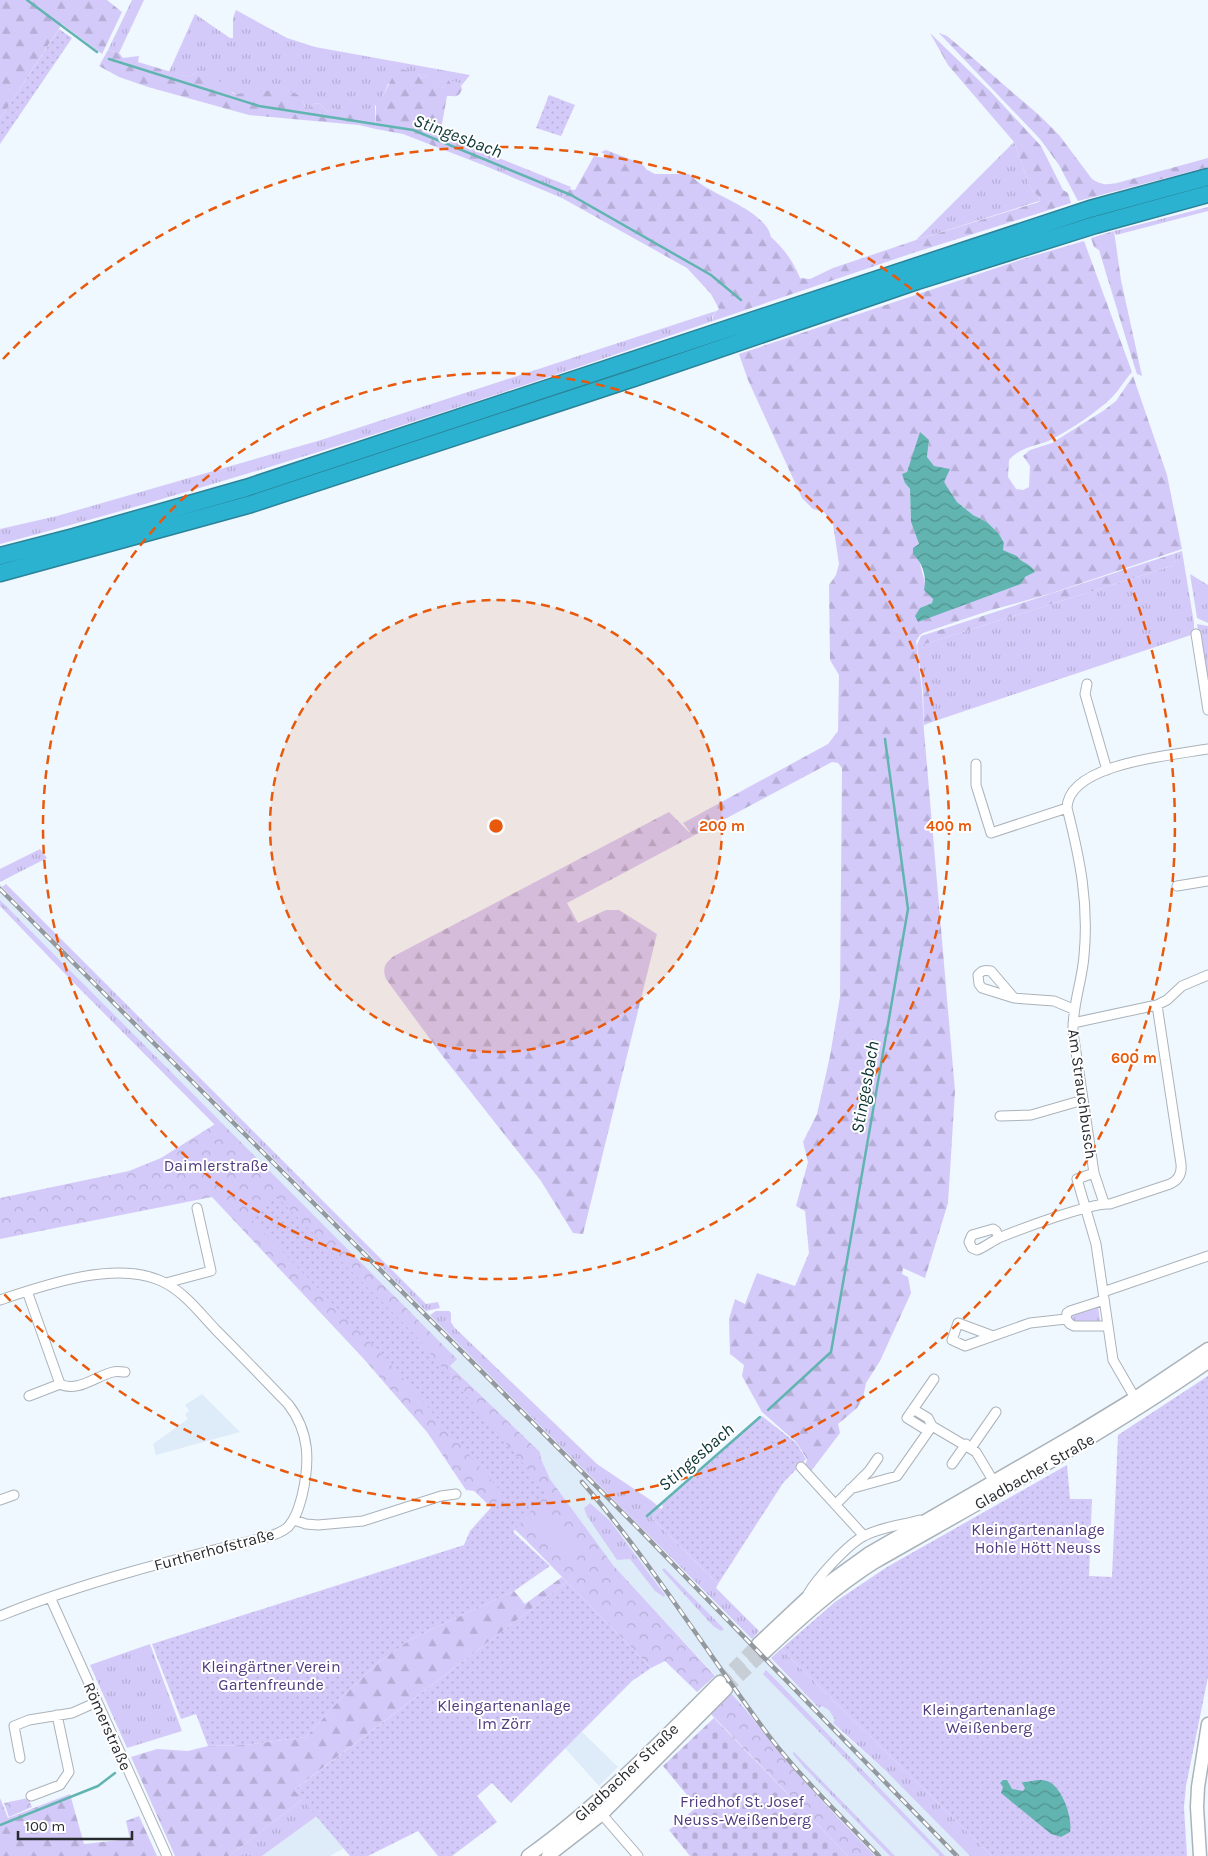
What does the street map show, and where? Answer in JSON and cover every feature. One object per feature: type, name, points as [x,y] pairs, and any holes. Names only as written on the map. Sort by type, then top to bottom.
[{"type":"highway","points":[[0,556],[246,488],[1090,209],[1208,176]]},
{"type":"highway","points":[[0,573],[251,504],[624,381],[917,281],[1095,225],[1208,194]]},
{"type":"main road","name":"Gladbacher Straße","points":[[1208,1349],[1135,1398],[868,1554],[807,1598],[762,1648],[852,1577],[1115,1423],[1208,1362]]},
{"type":"main road","name":"Gladbacher Straße","points":[[548,1856],[723,1686]]},
{"type":"main road","points":[[1200,1856],[1197,1807],[1198,1786],[1208,1724]]},
{"type":"main road","name":"Gladbacher Straße","points":[[528,1856],[562,1831],[598,1809]]},
{"type":"street","points":[[1196,634],[1208,710]]},
{"type":"street","points":[[1087,684],[1085,694],[1107,770]]},
{"type":"street","points":[[976,764],[976,785],[991,833],[1067,808],[1069,796],[1073,789],[1107,770],[1142,760],[1208,749]]},
{"type":"street","name":"Am Strauchbusch","points":[[1067,808],[1082,873],[1085,902],[1084,959],[1073,1009],[1073,1023],[1094,1173],[1104,1203]]},
{"type":"street","points":[[1177,886],[1208,881]]},
{"type":"street","points":[[1073,1023],[1157,1005],[1167,1000],[1182,986],[1208,975]]},
{"type":"street","points":[[1014,998],[1054,1002],[1073,1009]]},
{"type":"street","points":[[999,1238],[1086,1208],[1104,1203],[1110,1204],[1174,1182],[1179,1176],[1181,1164],[1157,1005]]},
{"type":"street","points":[[1000,1116],[1031,1115],[1083,1100]]},
{"type":"street","name":"Am Strauchbusch","points":[[1094,1173],[1076,1179],[1096,1244],[1113,1360],[1135,1398]]},
{"type":"street","points":[[166,1284],[211,1271],[196,1208]]},
{"type":"street","points":[[1108,1326],[1074,1326],[1066,1319],[1067,1313],[1103,1296],[1208,1256]]},
{"type":"street","points":[[0,1300],[72,1278],[114,1274],[145,1276],[166,1284],[191,1303],[285,1401],[298,1418],[306,1443],[307,1466],[299,1507],[294,1520]]},
{"type":"street","points":[[27,1291],[60,1384],[65,1387],[73,1387],[114,1372],[125,1372]]},
{"type":"street","points":[[993,1336],[1030,1323],[1066,1319]]},
{"type":"street","name":"Gladbacher Straße","points":[[934,1378],[908,1418],[968,1446],[976,1452],[994,1482]]},
{"type":"street","points":[[29,1396],[60,1384]]},
{"type":"street","points":[[1115,1423],[1135,1404],[1135,1398]]},
{"type":"street","points":[[952,1464],[996,1412]]},
{"type":"street","points":[[850,1489],[897,1476],[930,1428]]},
{"type":"street","points":[[836,1504],[869,1471],[878,1458]]},
{"type":"street","points":[[801,1467],[864,1536]]},
{"type":"street","name":"Furtherhofstraße","points":[[0,1616],[114,1576],[267,1537],[286,1529],[294,1520],[318,1526],[363,1521],[442,1496],[456,1494]]},
{"type":"street","points":[[0,1500],[14,1495]]},
{"type":"street","name":"Gladbacher Straße","points":[[807,1598],[819,1578],[855,1542],[864,1536],[932,1516]]},
{"type":"street","name":"Römerstraße","points":[[50,1597],[167,1856]]},
{"type":"street","points":[[20,1758],[14,1726],[29,1720],[72,1713],[98,1702]]},
{"type":"street","points":[[31,1796],[60,1785],[69,1772],[58,1715]]},
{"type":"street","points":[[598,1809],[638,1856]]},
{"type":"shaded area","points":[[0,884],[819,1708],[822,1705],[830,1710],[835,1720],[833,1723],[842,1733],[885,1770],[970,1856],[875,1856],[812,1791],[741,1703],[613,1565],[550,1479],[540,1452],[450,1366],[456,1359],[0,900]]},
{"type":"shaded area","points":[[202,1394],[240,1432],[156,1455],[153,1444],[188,1419],[185,1414],[189,1411],[185,1405]]},
{"type":"shaded area","points":[[582,1732],[618,1767],[599,1786],[565,1748]]},
{"type":"shaded area","points":[[317,1816],[344,1848],[330,1856],[262,1856]]},
{"type":"green space","points":[[0,0],[107,0],[122,12],[102,54],[62,24],[0,119]]},
{"type":"green space","points":[[132,0],[144,0],[119,53],[108,50]]},
{"type":"green space","points":[[236,10],[287,38],[315,47],[470,75],[461,86],[460,83],[441,88],[439,80],[427,75],[421,79],[419,74],[388,84],[383,96],[375,106],[376,129],[359,125],[360,119],[336,108],[327,112],[319,103],[306,109],[302,100],[295,94],[286,91],[236,94],[199,71],[188,77],[169,72],[195,14],[230,38],[233,38],[233,18]]},
{"type":"green space","points":[[59,29],[72,38],[0,144],[0,119]]},
{"type":"green space","points":[[930,33],[990,91],[1041,146],[1063,190],[1068,193],[1071,203],[910,254],[713,321],[714,314],[719,309],[711,294],[687,268],[562,198],[567,189],[575,190],[594,156],[604,158],[606,155],[601,152],[606,150],[642,164],[647,170],[655,174],[689,174],[701,184],[741,206],[761,220],[768,228],[771,237],[788,256],[800,278],[810,279],[833,268],[916,240],[1039,202],[1040,198],[1031,189],[1014,142],[948,65]]},
{"type":"green space","points":[[939,33],[947,36],[1039,115],[1059,135],[1095,181],[1104,184],[1117,183],[1208,158],[1208,167],[1078,201],[1059,165],[1040,139]]},
{"type":"green space","points":[[108,50],[119,53],[123,58],[139,56],[138,62],[188,77],[199,71],[207,71],[234,94],[284,91],[300,96],[306,109],[319,103],[327,112],[342,107],[354,108],[358,110],[360,116],[359,125],[249,115],[148,87],[119,77],[99,66]]},
{"type":"green space","points":[[396,70],[417,71],[421,79],[433,73],[439,80],[442,88],[449,80],[460,83],[462,89],[460,94],[447,96],[440,135],[486,153],[487,157],[483,165],[403,134],[376,129],[376,97],[383,96]]},
{"type":"green space","points":[[549,95],[575,105],[561,136],[536,128]]},
{"type":"green space","points":[[1014,142],[1031,189],[1040,198],[1039,201],[916,240]]},
{"type":"green space","points":[[486,153],[571,187],[567,189],[562,198],[483,165],[487,157]]},
{"type":"green space","points":[[1208,207],[1208,211],[1116,235],[1114,231]]},
{"type":"green space","points":[[1114,231],[1121,280],[1142,376],[1137,374],[1099,250],[1094,247],[1091,238]]},
{"type":"green space","points":[[1084,241],[1132,372],[1111,399],[1089,416],[1049,440],[1026,448],[1009,460],[1008,477],[1016,489],[1023,490],[1029,487],[1030,466],[1023,456],[1030,450],[1052,443],[1103,411],[1116,401],[1133,376],[1167,475],[1182,549],[1049,594],[988,611],[923,633],[916,641],[922,691],[955,1091],[948,1203],[925,1278],[903,1268],[902,1274],[908,1277],[911,1293],[880,1361],[866,1383],[863,1398],[857,1408],[838,1424],[840,1433],[809,1474],[804,1469],[807,1459],[796,1442],[762,1412],[742,1376],[744,1365],[730,1354],[729,1319],[735,1299],[745,1304],[757,1273],[795,1286],[809,1253],[805,1211],[796,1206],[808,1162],[803,1142],[817,1114],[830,1056],[840,997],[842,768],[838,763],[832,762],[693,836],[683,823],[828,744],[838,731],[839,675],[830,660],[829,585],[836,575],[839,564],[833,524],[824,512],[813,509],[802,498],[748,380],[739,354],[1026,258]],"holes":[[[929,440],[927,457],[957,502],[973,515],[987,522],[999,534],[1004,543],[1002,550],[1017,556],[1035,572],[1025,577],[920,608],[932,603],[933,598],[925,583],[919,560],[919,544],[911,522],[910,489],[905,483],[907,472]]]},
{"type":"green space","points":[[716,311],[712,317],[713,321],[447,411],[180,494],[0,544],[0,529],[57,516],[321,440]]},
{"type":"green space","points":[[1182,551],[1194,623],[1194,634],[935,721],[922,667],[922,648],[925,644],[1175,565],[1173,554]]},
{"type":"green space","points":[[1173,554],[1175,565],[925,644],[922,648],[923,667],[935,721],[924,725],[923,691],[917,645],[921,636]]},
{"type":"green space","points":[[1190,574],[1208,585],[1208,623],[1197,618]]},
{"type":"green space","points":[[1197,624],[1208,626],[1208,694]]},
{"type":"green space","points":[[669,812],[693,836],[567,903],[578,923],[606,910],[619,910],[657,934],[583,1234],[573,1233],[541,1181],[441,1054],[386,979],[384,969],[386,963],[394,956]]},
{"type":"green space","points":[[40,849],[47,858],[0,882],[0,869]]},
{"type":"green space","points":[[6,884],[426,1304],[438,1302],[440,1308],[426,1311],[2,887]]},
{"type":"green space","points":[[0,900],[220,1121],[215,1125],[0,906]]},
{"type":"green space","name":"Daimlerstraße","points":[[220,1121],[457,1359],[450,1366],[540,1452],[550,1479],[613,1565],[715,1676],[697,1692],[665,1661],[651,1668],[526,1540],[474,1491],[466,1490],[427,1432],[363,1358],[212,1197],[0,1239],[0,1198],[129,1171],[161,1158]]},
{"type":"green space","name":"Kleingärtner Verein Gartenfreunde","points":[[276,1196],[415,1335],[547,1492],[513,1532],[550,1566],[514,1591],[411,1639],[379,1662],[344,1695],[306,1737],[245,1745],[208,1746],[196,1714],[181,1719],[152,1644],[464,1545],[470,1531],[503,1494],[385,1358],[251,1219]]},
{"type":"green space","points":[[1098,1306],[1100,1321],[1075,1323],[1070,1318],[1073,1313]]},
{"type":"green space","points":[[436,1311],[449,1311],[454,1327],[597,1464],[661,1509],[652,1518],[718,1584],[716,1588],[759,1631],[752,1639],[430,1315]]},
{"type":"green space","points":[[1208,1376],[1208,1677],[1186,1786],[1184,1807],[1187,1856],[992,1856],[781,1649],[835,1602],[887,1567],[1067,1465],[1070,1499],[1092,1499],[1089,1576],[1112,1577],[1118,1435]]},
{"type":"green space","points":[[762,1416],[796,1443],[806,1459],[783,1483],[718,1584],[652,1518],[663,1507],[662,1504]]},
{"type":"green space","points":[[590,1503],[610,1521],[665,1595],[664,1597],[655,1591],[630,1559],[617,1560],[587,1516],[584,1508]]},
{"type":"green space","points":[[549,1511],[584,1545],[566,1563],[531,1529]]},
{"type":"green space","points":[[664,1568],[724,1629],[721,1631],[713,1626],[662,1570]]},
{"type":"green space","points":[[562,1577],[567,1582],[295,1789],[303,1799],[229,1856],[175,1856],[131,1757],[157,1749],[188,1751],[208,1746],[245,1745],[306,1737],[344,1695],[379,1662],[411,1639],[514,1591],[525,1604]]},
{"type":"green space","name":"Kleingartenanlage Im Zörr","points":[[567,1582],[651,1668],[632,1681],[511,1803],[492,1783],[477,1796],[497,1822],[452,1856],[438,1856],[418,1831],[368,1856],[350,1856],[294,1790]]},
{"type":"green space","points":[[150,1644],[182,1731],[127,1748],[90,1665]]},
{"type":"green space","points":[[781,1649],[992,1856],[970,1856],[885,1770],[833,1723],[835,1720],[829,1710],[822,1706],[819,1708],[771,1658]]},
{"type":"green space","points":[[766,1670],[945,1856],[940,1856],[763,1674]]},
{"type":"green space","points":[[730,1692],[801,1778],[875,1856],[848,1856],[709,1712]]},
{"type":"green space","name":"Friedhof St. Josef Neuss-Weißenberg","points":[[714,1718],[848,1856],[690,1856],[669,1830],[697,1807],[663,1766]]},
{"type":"green space","points":[[793,1751],[895,1856],[890,1856],[803,1766],[793,1754]]},
{"type":"green space","points":[[70,1794],[84,1844],[130,1839],[126,1821],[139,1816],[157,1856],[0,1856],[0,1798],[8,1818]]},
{"type":"green space","points":[[28,1798],[32,1807],[9,1817],[4,1803]]},
{"type":"green space","points":[[303,1799],[317,1816],[262,1856],[229,1856]]},
{"type":"water","points":[[920,432],[929,440],[927,457],[934,466],[950,469],[944,482],[957,502],[973,515],[987,522],[999,534],[1004,543],[1003,550],[1017,556],[1031,566],[1035,572],[1025,577],[1021,584],[918,622],[915,616],[920,608],[932,603],[933,599],[924,590],[923,571],[913,554],[913,548],[919,544],[911,522],[910,489],[905,483],[902,474],[907,472]]},
{"type":"water","points":[[1003,1780],[1007,1780],[1012,1789],[1023,1791],[1025,1788],[1022,1783],[1024,1782],[1041,1780],[1052,1784],[1062,1796],[1068,1811],[1070,1832],[1061,1837],[1051,1834],[1001,1793],[1003,1787],[1000,1783]]},
{"type":"waterway","name":"Stingesbach","points":[[27,0],[97,52]]},
{"type":"waterway","name":"Stingesbach","points":[[109,59],[259,106],[413,130],[571,195],[711,275],[741,300]]},
{"type":"waterway","name":"Stingesbach","points":[[768,1410],[831,1352],[908,909],[885,739]]},
{"type":"waterway","name":"Stingesbach","points":[[647,1516],[760,1417]]},
{"type":"waterway","name":"Stingesbach","points":[[0,1825],[98,1786],[115,1773]]},
{"type":"tunnel","points":[[720,1682],[758,1644]]},
{"type":"tunnel","points":[[726,1689],[765,1652]]},
{"type":"railway","points":[[0,889],[636,1526],[957,1856]]},
{"type":"railway","points":[[582,1482],[655,1575],[769,1736],[809,1783],[879,1856]]},
{"type":"park label","name":"Kleingartenanlage Hohle Hött Neuss","points":[[1038,1538]]},
{"type":"park label","name":"Kleingartenanlage Weißenberg","points":[[989,1718]]}]
